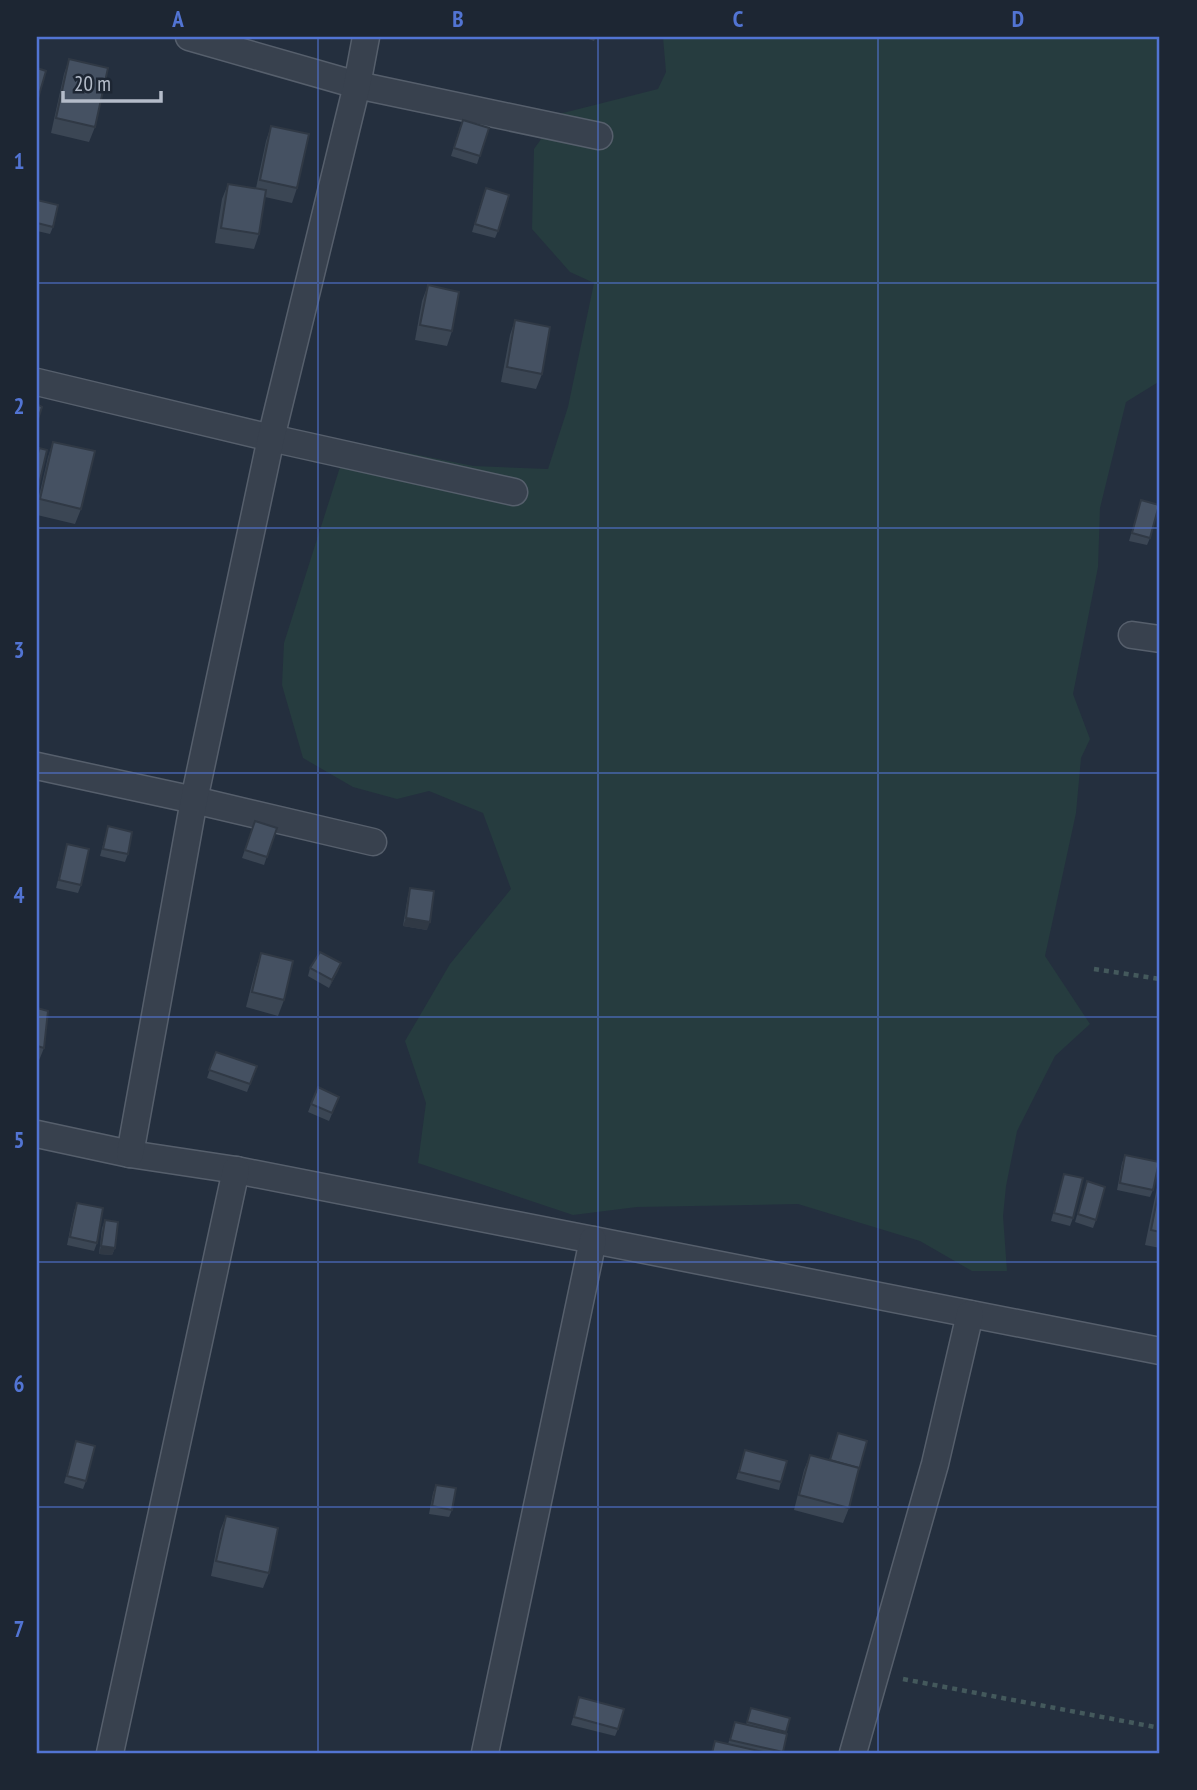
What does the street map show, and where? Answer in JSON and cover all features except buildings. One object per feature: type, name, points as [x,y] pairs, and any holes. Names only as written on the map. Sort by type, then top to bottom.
[{"type":"street","points":[[189,37],[357,85],[599,136]]},
{"type":"street","points":[[130,1154],[194,800],[271,438],[357,85],[366,37]]},
{"type":"street","points":[[37,382],[514,492]]},
{"type":"street","points":[[1132,635],[1160,639]]},
{"type":"street","points":[[37,766],[373,842]]},
{"type":"street","points":[[37,1133],[130,1154],[236,1170],[1160,1351]]},
{"type":"street","points":[[110,1753],[236,1170]]},
{"type":"street","points":[[485,1753],[593,1240]]},
{"type":"street","points":[[853,1753],[935,1464],[970,1314]]},
{"type":"path","points":[[1094,969],[1160,979]]},
{"type":"path","points":[[876,1674],[1160,1728]]},
{"type":"green space","points":[[663,37],[1160,37],[1160,381],[1126,402],[1100,508],[1098,567],[1073,694],[1090,739],[1081,758],[1076,813],[1045,956],[1090,1024],[1055,1056],[1017,1131],[1003,1216],[1007,1271],[972,1271],[920,1241],[798,1204],[637,1207],[573,1215],[418,1163],[426,1103],[405,1041],[450,964],[511,889],[483,813],[429,791],[397,799],[353,787],[303,758],[282,685],[284,643],[340,467],[378,447],[473,466],[548,469],[568,407],[594,283],[570,272],[532,229],[534,149],[559,114],[658,89],[666,72]]}]
